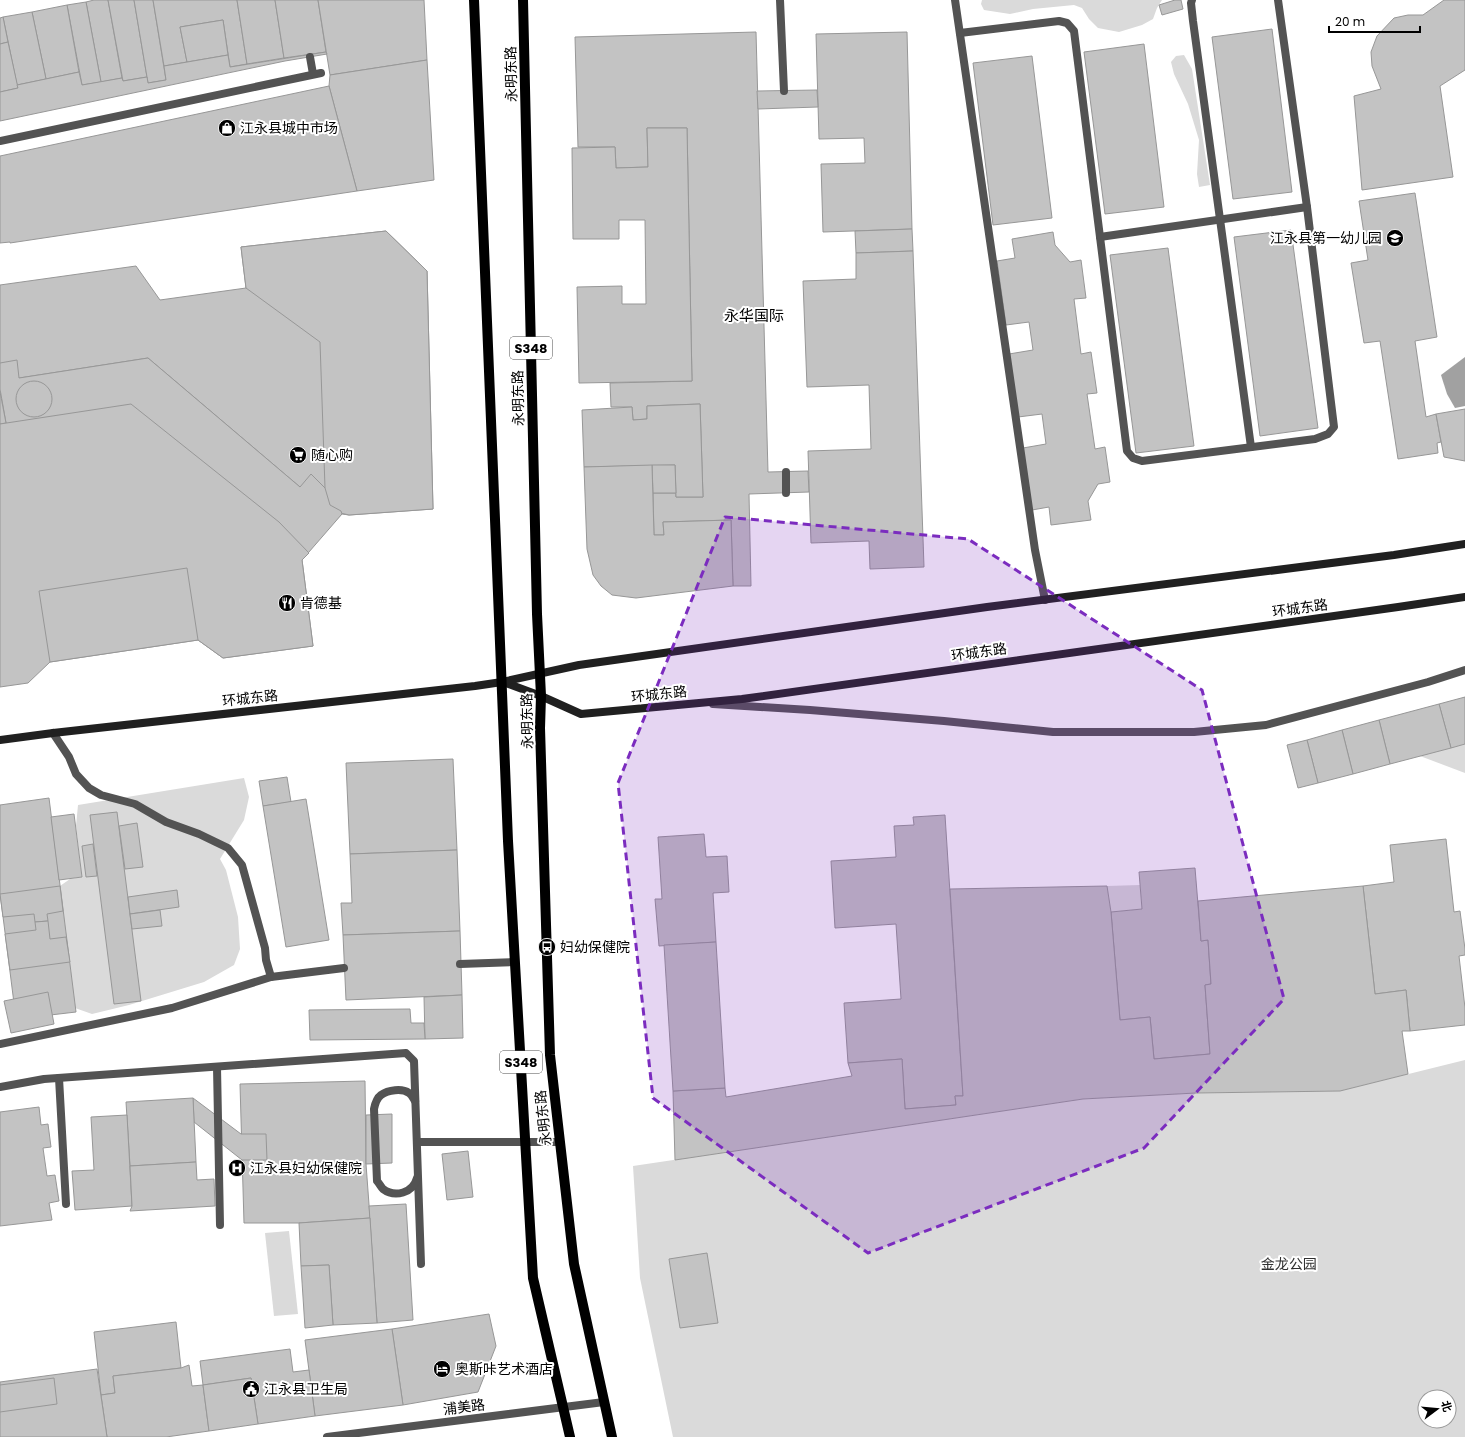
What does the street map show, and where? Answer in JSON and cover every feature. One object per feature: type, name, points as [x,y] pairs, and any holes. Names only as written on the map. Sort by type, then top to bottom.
[{"type":"main road","name":"永明东路","points":[[474,0],[507,833],[533,1278],[570,1437]]},
{"type":"main road","name":"永明东路","points":[[523,0],[537,606],[541,696],[540,728],[550,1055],[574,1264],[612,1437]]},
{"type":"main road","name":"环城东路","points":[[0,740],[502,682],[579,665],[1045,600],[1394,555],[1465,544]]},
{"type":"main road","name":"环城东路","points":[[502,682],[541,696],[581,714],[742,699],[1398,608],[1465,597]]},
{"type":"street","points":[[780,0],[784,91]]},
{"type":"street","points":[[955,0],[1035,550],[1045,600]]},
{"type":"street","points":[[1192,0],[1193,21],[1251,447]]},
{"type":"street","points":[[960,33],[1059,21],[1067,23],[1074,31],[1127,451],[1133,458],[1142,462],[1315,438],[1328,434],[1334,427],[1307,207],[1278,0]]},
{"type":"street","points":[[0,141],[317,74],[310,57]]},
{"type":"street","points":[[1100,237],[1307,207]]},
{"type":"street","points":[[786,472],[786,493]]},
{"type":"street","points":[[694,703],[928,719],[1053,732],[1194,732],[1266,725],[1428,682],[1465,670]]},
{"type":"street","points":[[53,733],[69,757],[76,774],[89,788],[100,795],[135,804],[166,822],[199,834],[228,848],[242,865],[265,948],[266,960],[271,977]]},
{"type":"street","points":[[460,964],[515,962]]},
{"type":"street","points":[[0,1044],[172,1008],[271,977],[344,968]]},
{"type":"street","points":[[0,1087],[44,1079],[406,1053],[414,1061],[421,1264]]},
{"type":"street","points":[[217,1067],[220,1224]]},
{"type":"street","points":[[59,1078],[66,1204]]},
{"type":"street","points":[[416,1101],[411,1094],[405,1091],[387,1092],[380,1096],[374,1109],[377,1181],[383,1188],[393,1194],[405,1192],[415,1183],[418,1173]]},
{"type":"street","points":[[417,1142],[560,1142]]},
{"type":"street","name":"浦美路","points":[[327,1437],[604,1402]]},
{"type":"highlighted area","points":[[725,517],[968,539],[1202,690],[1284,999],[1144,1148],[868,1253],[653,1098],[618,783]]},
{"type":"green space","points":[[982,0],[1162,0],[1153,19],[1142,25],[1119,32],[1098,28],[1089,19],[1082,8],[1074,5],[1033,9],[1010,14],[984,10],[981,4]]},
{"type":"green space","points":[[1184,55],[1192,69],[1210,185],[1199,187],[1197,174],[1199,140],[1188,104],[1174,74],[1171,62],[1176,56]]},
{"type":"green space","points":[[1465,744],[1465,773],[1420,756]]},
{"type":"green space","points":[[244,778],[249,797],[244,820],[220,859],[226,870],[238,917],[240,949],[234,965],[204,982],[129,1005],[92,1014],[75,1008],[60,886],[70,879],[82,877],[76,826],[78,805]]},
{"type":"green space","points":[[1140,885],[1142,909],[1111,912],[1107,886]]},
{"type":"green space","name":"金龙公园","points":[[1465,1060],[1465,1437],[673,1437],[640,1278],[633,1166],[1083,1099],[1196,1093],[1340,1091]]},
{"type":"green space","points":[[289,1231],[298,1314],[274,1316],[265,1233]]},
{"type":"shaded area","points":[[1465,357],[1465,406],[1455,408],[1447,394],[1441,375]]},
{"type":"building","points":[[94,0],[108,0],[122,78],[101,82],[86,2]]},
{"type":"building","points":[[108,0],[134,0],[147,77],[123,81]]},
{"type":"building","points":[[134,0],[153,0],[166,80],[148,83]]},
{"type":"building","points":[[153,0],[237,0],[247,64],[230,67],[223,20],[180,27],[187,62],[164,66]]},
{"type":"building","points":[[237,0],[275,0],[284,58],[247,64]]},
{"type":"building","points":[[275,0],[318,0],[326,52],[284,58]]},
{"type":"building","points":[[318,0],[424,0],[427,60],[330,75]]},
{"type":"building","points":[[1175,0],[1181,0],[1183,9],[1162,15],[1159,5]]},
{"type":"building","points":[[1444,0],[1465,0],[1465,70],[1440,86],[1453,177],[1362,190],[1354,96],[1381,89],[1372,66],[1371,52],[1377,36],[1394,18],[1408,15],[1423,15]]},
{"type":"building","points":[[86,2],[101,82],[82,85],[67,5]]},
{"type":"building","points":[[67,5],[79,72],[46,79],[32,12]]},
{"type":"building","points":[[32,12],[46,79],[17,85],[3,17]]},
{"type":"building","points":[[3,17],[8,42],[0,44],[0,18]]},
{"type":"building","points":[[223,20],[228,55],[187,62],[180,27]]},
{"type":"building","points":[[1272,29],[1292,192],[1233,199],[1212,37]]},
{"type":"building","points":[[756,32],[768,472],[808,471],[809,492],[749,494],[751,586],[733,586],[731,520],[663,522],[664,535],[654,535],[653,493],[676,493],[676,497],[703,497],[700,404],[647,406],[647,419],[633,420],[632,407],[611,407],[610,383],[692,381],[687,128],[647,128],[648,167],[616,168],[615,147],[578,147],[575,37]]},
{"type":"building","points":[[907,32],[912,229],[823,232],[821,164],[865,163],[864,138],[819,139],[816,34]]},
{"type":"building","points":[[8,42],[18,88],[0,92],[0,44]]},
{"type":"building","points":[[1144,44],[1164,207],[1105,214],[1084,52]]},
{"type":"building","points":[[326,52],[327,54],[285,61],[0,121],[0,92],[18,88],[17,85],[79,72],[82,85],[122,78],[123,81],[147,77],[148,83],[166,80],[164,66],[228,55],[230,67]]},
{"type":"building","points":[[1032,56],[1052,218],[993,225],[973,63]]},
{"type":"building","points":[[427,60],[434,180],[357,191],[329,86],[330,75]]},
{"type":"building","points":[[329,86],[357,191],[10,243],[0,243],[0,156]]},
{"type":"building","points":[[817,90],[818,107],[758,109],[757,91]]},
{"type":"building","points":[[647,128],[687,128],[692,381],[579,383],[577,287],[622,286],[622,304],[646,304],[645,220],[619,220],[619,239],[573,239],[572,148],[615,147],[616,168],[648,167]]},
{"type":"building","points":[[1415,193],[1437,337],[1415,341],[1426,417],[1436,414],[1441,442],[1437,443],[1438,453],[1398,459],[1380,341],[1364,343],[1351,263],[1368,260],[1359,201]]},
{"type":"building","points":[[912,229],[913,251],[856,253],[855,231]]},
{"type":"building","points":[[1291,230],[1318,428],[1260,436],[1234,237]]},
{"type":"building","points":[[386,231],[427,271],[433,509],[349,515],[342,514],[336,520],[300,487],[148,358],[0,381],[0,285],[136,266],[160,300],[246,288],[241,247]]},
{"type":"building","points":[[386,231],[427,271],[433,509],[349,515],[328,510],[315,502],[325,488],[320,342],[246,288],[241,247]]},
{"type":"building","points":[[1053,232],[1055,245],[1070,262],[1081,260],[1086,298],[1074,299],[1081,354],[1091,352],[1097,393],[1087,394],[1095,449],[1105,447],[1110,482],[1098,484],[1088,501],[1091,520],[1051,525],[1049,507],[1032,510],[1023,448],[1046,444],[1042,414],[1018,417],[1009,354],[1033,350],[1029,322],[1006,325],[997,261],[1015,258],[1012,239]]},
{"type":"building","points":[[1168,248],[1194,446],[1136,453],[1110,255]]},
{"type":"building","points":[[913,251],[924,567],[870,569],[869,541],[811,543],[808,451],[871,449],[869,385],[807,387],[803,281],[856,279],[856,253]]},
{"type":"building","points":[[148,358],[300,487],[311,474],[325,488],[330,505],[341,511],[342,514],[302,560],[313,646],[223,658],[198,640],[187,568],[39,591],[0,389],[0,363],[17,360],[19,378]]},
{"type":"building","points":[[38,381],[47,386],[51,392],[51,406],[47,412],[38,417],[30,417],[21,412],[17,406],[16,395],[21,386],[27,382]]},
{"type":"building","points":[[0,392],[6,423],[0,424]]},
{"type":"building","points":[[131,404],[279,522],[309,553],[302,560],[313,646],[223,658],[198,640],[50,662],[28,683],[0,687],[0,424]]},
{"type":"building","points":[[700,404],[703,497],[676,497],[675,465],[584,467],[582,410],[632,407],[633,420],[647,419],[647,406]]},
{"type":"building","points":[[1465,409],[1465,461],[1444,457],[1436,414]]},
{"type":"building","points":[[652,465],[675,465],[676,493],[653,493]]},
{"type":"building","points":[[652,465],[654,535],[664,535],[663,522],[731,520],[733,586],[636,598],[612,595],[601,586],[593,575],[587,549],[584,467]]},
{"type":"building","points":[[187,568],[198,640],[50,662],[39,591]]},
{"type":"building","points":[[1465,697],[1465,744],[1451,748],[1439,704]]},
{"type":"building","points":[[1439,704],[1451,748],[1390,764],[1379,720]]},
{"type":"building","points":[[1379,720],[1390,764],[1353,774],[1342,730]]},
{"type":"building","points":[[1342,730],[1353,774],[1318,783],[1307,740]]},
{"type":"building","points":[[1307,740],[1318,783],[1298,788],[1287,745]]},
{"type":"building","points":[[453,759],[457,850],[350,854],[346,763]]},
{"type":"building","points":[[287,777],[291,802],[263,806],[259,781]]},
{"type":"building","points":[[49,798],[76,1012],[16,1019],[0,893],[0,805]]},
{"type":"building","points":[[306,799],[329,940],[286,947],[263,806]]},
{"type":"building","points":[[117,812],[141,1001],[114,1004],[90,815]]},
{"type":"building","points":[[74,814],[82,877],[59,880],[51,817]]},
{"type":"building","points":[[945,815],[963,1096],[955,1096],[956,1105],[905,1109],[902,1059],[848,1063],[844,1003],[901,999],[896,924],[835,928],[831,861],[896,857],[894,826],[914,825],[913,817]]},
{"type":"building","points":[[137,823],[143,867],[125,869],[119,826]]},
{"type":"building","points":[[704,834],[706,857],[727,856],[729,892],[713,893],[716,942],[659,946],[655,899],[662,899],[658,837]]},
{"type":"building","points":[[1446,839],[1454,912],[1460,911],[1465,949],[1465,955],[1459,956],[1465,1008],[1465,1025],[1410,1031],[1406,990],[1375,994],[1363,886],[1394,882],[1390,845]]},
{"type":"building","points":[[93,844],[97,876],[86,877],[82,846]]},
{"type":"building","points":[[457,850],[460,931],[343,935],[341,903],[352,903],[350,854]]},
{"type":"building","points":[[1195,868],[1201,941],[1208,940],[1211,984],[1205,985],[1210,1054],[1154,1059],[1150,1017],[1120,1020],[1111,912],[1142,909],[1139,872]]},
{"type":"building","points":[[60,886],[63,911],[47,914],[48,921],[35,922],[34,914],[3,917],[0,894]]},
{"type":"building","points":[[1107,886],[1111,912],[1120,1020],[1150,1017],[1154,1059],[1210,1054],[1205,985],[1211,984],[1208,940],[1201,941],[1198,901],[1363,886],[1375,994],[1406,990],[1410,1031],[1402,1031],[1408,1074],[1340,1091],[1196,1093],[1083,1099],[675,1160],[673,1091],[725,1088],[726,1097],[852,1076],[848,1063],[902,1059],[905,1109],[956,1105],[955,1096],[963,1096],[950,889]]},
{"type":"building","points":[[177,890],[179,907],[130,914],[128,897]]},
{"type":"building","points":[[160,910],[162,926],[132,929],[130,914]]},
{"type":"building","points":[[48,921],[50,939],[66,937],[70,962],[10,970],[5,934],[36,930],[35,922]]},
{"type":"building","points":[[460,931],[462,995],[346,1000],[343,935]]},
{"type":"building","points":[[716,942],[725,1088],[673,1091],[664,945]]},
{"type":"building","points":[[48,992],[54,1024],[11,1033],[4,1001]]},
{"type":"building","points":[[462,995],[463,1038],[425,1039],[424,997]]},
{"type":"building","points":[[410,1009],[411,1023],[424,1023],[425,1039],[310,1040],[309,1010]]},
{"type":"building","points":[[365,1081],[366,1164],[370,1218],[299,1223],[244,1223],[240,1084]]},
{"type":"building","points":[[193,1098],[241,1134],[266,1134],[267,1160],[242,1160],[194,1122]]},
{"type":"building","points":[[193,1098],[196,1162],[130,1166],[126,1102]]},
{"type":"building","points":[[39,1107],[41,1125],[48,1124],[51,1147],[43,1148],[47,1176],[55,1175],[59,1201],[49,1203],[52,1220],[0,1226],[0,1112]]},
{"type":"building","points":[[392,1114],[392,1163],[366,1164],[366,1115]]},
{"type":"building","points":[[127,1115],[132,1206],[75,1210],[72,1171],[94,1170],[91,1117]]},
{"type":"building","points":[[468,1151],[473,1197],[447,1200],[442,1154]]},
{"type":"building","points":[[196,1162],[197,1180],[214,1179],[215,1206],[130,1211],[132,1206],[130,1166]]},
{"type":"building","points":[[406,1204],[413,1320],[377,1323],[369,1206]]},
{"type":"building","points":[[370,1218],[377,1323],[333,1325],[329,1265],[301,1266],[299,1223]]},
{"type":"building","points":[[707,1253],[718,1323],[680,1328],[669,1259]]},
{"type":"building","points":[[329,1265],[333,1325],[305,1328],[301,1266]]},
{"type":"building","name":"奥斯咔艺术酒店","points":[[489,1314],[496,1346],[478,1392],[403,1405],[392,1329]]},
{"type":"building","points":[[176,1322],[181,1368],[113,1376],[115,1393],[101,1395],[94,1332]]},
{"type":"building","points":[[392,1329],[403,1405],[315,1416],[305,1340]]},
{"type":"building","points":[[290,1349],[293,1372],[309,1370],[315,1416],[258,1424],[251,1378],[203,1385],[200,1361]]},
{"type":"building","points":[[189,1365],[192,1386],[203,1385],[209,1431],[166,1437],[107,1437],[101,1395],[115,1393],[113,1376],[181,1368]]},
{"type":"building","points":[[97,1369],[107,1437],[0,1437],[0,1382]]},
{"type":"building","points":[[54,1378],[57,1404],[0,1412],[0,1385]]},
{"type":"building","points":[[251,1378],[258,1424],[209,1431],[203,1385]]},
{"type":"place","name":"江永县城中市场","points":[[227,128]]},
{"type":"place","name":"江永县第一幼儿园","points":[[1395,238]]},
{"type":"place","name":"随心购","points":[[298,455]]},
{"type":"place","name":"肯德基","points":[[287,603]]},
{"type":"place","name":"妇幼保健院","points":[[547,947]]},
{"type":"place","name":"江永县妇幼保健院","points":[[237,1168]]},
{"type":"place","name":"奥斯咔艺术酒店","points":[[442,1369]]},
{"type":"place","name":"江永县卫生局","points":[[251,1389]]},
{"type":"district","name":"永华国际","points":[[754,315]]}]
